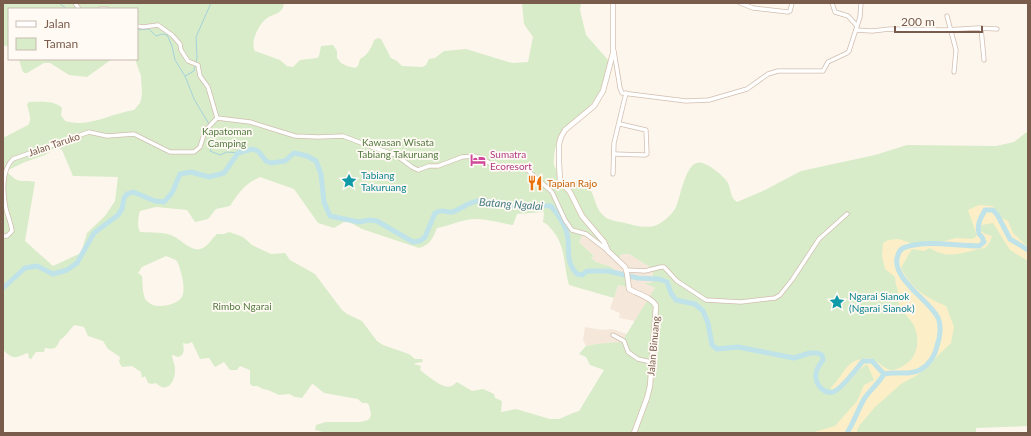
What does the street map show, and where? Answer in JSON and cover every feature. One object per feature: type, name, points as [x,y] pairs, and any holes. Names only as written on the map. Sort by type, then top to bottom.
[{"type":"main road","points":[[613,3],[614,46],[606,80],[599,100],[588,112],[565,130],[561,137],[559,144],[560,181],[570,192],[582,216],[604,242],[608,251],[622,263],[627,272]]},
{"type":"main road","name":"Jalan Binuang","points":[[627,272],[629,289],[654,302],[656,306],[647,398],[634,433]]},
{"type":"street","points":[[740,3],[753,8],[786,12],[790,11],[792,3]]},
{"type":"street","points":[[832,3],[835,12],[848,16],[856,28],[872,31],[890,29],[997,29]]},
{"type":"street","points":[[614,46],[622,93],[686,101],[709,100],[747,89],[768,74],[778,71],[823,71],[828,62],[850,51],[861,15],[861,3]]},
{"type":"street","points":[[947,16],[956,50],[954,72]]},
{"type":"street","points":[[138,26],[158,25],[172,35],[180,44],[181,50],[188,61],[198,65],[200,76],[208,87],[217,118],[250,122],[294,136],[343,136],[396,155],[418,170],[429,166],[438,166],[462,157],[474,156],[482,158],[498,169],[510,170],[524,167],[552,192],[565,220],[572,230],[586,234],[608,251]]},
{"type":"street","points":[[981,28],[984,60]]},
{"type":"street","points":[[613,174],[614,143],[620,124],[626,93]]},
{"type":"street","name":"Jalan Taruko","points":[[3,236],[7,236],[12,231],[5,204],[4,180],[7,168],[14,159],[89,132],[107,136],[134,134],[170,152],[194,152],[200,147],[204,133],[217,118]]},
{"type":"street","points":[[614,154],[640,156],[647,154],[646,130],[620,124]]},
{"type":"street","points":[[627,272],[645,271],[664,267],[683,286],[704,299],[740,302],[775,298],[780,295],[792,280],[820,239],[847,214]]},
{"type":"street","points":[[613,335],[624,341],[628,352],[638,359],[651,362]]},
{"type":"shaded area","points":[[582,236],[590,238],[618,263],[621,254],[629,254],[653,269],[653,282],[645,283],[655,288],[618,418],[596,344],[586,346],[583,340],[585,327],[602,330],[613,329],[632,336],[635,321],[619,318],[620,313],[610,309],[618,285],[628,288],[627,277],[614,272],[612,267],[596,262],[591,258],[594,256],[579,242]]},
{"type":"green space","name":"Rimbo Ngarai","points":[[3,3],[284,3],[280,12],[269,17],[260,25],[253,43],[255,51],[280,60],[287,66],[293,67],[300,60],[317,58],[319,56],[321,46],[333,45],[337,51],[337,58],[341,63],[355,68],[358,66],[360,59],[369,51],[374,40],[378,38],[381,39],[391,58],[402,66],[422,67],[426,65],[429,59],[435,58],[444,51],[466,49],[512,63],[528,62],[533,37],[524,24],[522,3],[581,3],[580,10],[586,35],[609,61],[604,81],[598,95],[559,140],[555,148],[554,165],[567,185],[573,182],[578,182],[590,189],[599,210],[606,218],[613,221],[645,227],[654,226],[660,223],[675,209],[684,180],[691,167],[696,163],[702,163],[709,166],[724,177],[728,183],[733,198],[737,202],[765,190],[801,171],[875,155],[907,145],[996,146],[1014,142],[1028,131],[1028,426],[976,428],[976,433],[327,433],[315,430],[316,425],[326,422],[360,422],[368,420],[371,414],[369,405],[367,403],[362,403],[358,399],[324,393],[313,384],[302,398],[289,394],[279,395],[257,386],[252,386],[250,383],[250,370],[240,366],[237,370],[230,370],[224,362],[215,367],[209,358],[200,359],[192,342],[187,344],[183,343],[184,352],[182,355],[178,357],[172,355],[175,373],[173,381],[168,387],[160,386],[156,383],[148,383],[145,376],[142,378],[141,372],[132,366],[122,367],[119,362],[120,357],[108,349],[103,341],[88,336],[84,327],[75,325],[60,340],[55,348],[45,348],[44,352],[36,352],[31,359],[29,358],[28,353],[16,357],[11,356],[4,350],[3,347],[3,138],[28,125],[30,117],[27,104],[29,102],[47,102],[59,105],[62,108],[61,115],[65,121],[74,123],[91,122],[134,110],[140,103],[142,95],[141,76],[135,60],[138,60],[138,8],[8,8],[8,47],[3,45]],"holes":[[[57,147],[62,150],[73,176],[118,177],[115,201],[105,216],[87,233],[81,253],[53,266],[25,241],[35,182],[17,180],[6,171],[45,155]],[[260,177],[294,189],[318,223],[334,228],[344,222],[349,222],[362,229],[419,248],[431,241],[437,228],[465,220],[475,219],[513,225],[517,214],[544,212],[543,222],[549,226],[556,235],[562,247],[569,285],[614,298],[618,285],[629,288],[627,277],[614,272],[612,267],[596,262],[591,258],[594,256],[579,242],[582,236],[590,238],[618,263],[621,254],[629,254],[653,269],[653,282],[644,283],[655,288],[621,343],[586,346],[579,354],[586,357],[590,365],[604,370],[579,411],[559,419],[550,419],[516,409],[501,412],[502,401],[495,398],[494,394],[483,389],[472,391],[457,382],[452,386],[444,386],[420,370],[421,366],[414,364],[423,362],[422,359],[415,359],[409,354],[383,345],[377,341],[362,321],[342,310],[315,274],[290,260],[285,253],[271,254],[252,245],[243,237],[229,232],[217,234],[205,247],[193,249],[171,235],[140,232],[138,228],[140,211],[156,207],[187,210],[195,222],[208,219],[216,209],[230,206],[243,189]],[[166,256],[176,260],[178,263],[183,282],[183,294],[182,297],[175,303],[157,306],[145,299],[142,276],[138,273],[142,267]]]},
{"type":"green space","points":[[19,60],[111,60],[87,77],[69,75],[50,63],[44,63],[27,73],[24,73]]},
{"type":"sand","points":[[979,205],[993,206],[1002,218],[1008,221],[1013,233],[1028,247],[1028,261],[1010,250],[993,223],[982,225],[979,229],[985,234],[992,236],[990,242],[985,248],[951,255],[937,252],[930,248],[924,251],[912,249],[901,268],[910,282],[920,292],[946,306],[954,327],[951,343],[919,374],[901,384],[875,407],[859,426],[856,433],[811,433],[835,426],[857,401],[864,385],[874,380],[867,364],[859,370],[850,381],[832,394],[831,387],[851,363],[865,358],[871,358],[892,370],[901,367],[911,360],[916,350],[917,334],[911,321],[901,309],[899,304],[895,277],[885,269],[882,256],[883,243],[888,240],[899,239],[914,244],[945,241],[956,238],[972,239],[976,237],[976,233],[968,210]]},
{"type":"waterway","points":[[59,3],[66,8]]},
{"type":"waterway","points":[[196,63],[196,37],[211,3]]},
{"type":"waterway","points":[[138,30],[149,29],[156,36],[162,34],[167,35],[172,46],[175,60],[185,76]]},
{"type":"waterway","points":[[195,66],[194,71],[185,76],[194,99],[209,124]]},
{"type":"waterway","points":[[210,127],[214,141],[210,151],[220,155],[227,152],[238,153]]},
{"type":"waterway","name":"Batang Ngalai","points":[[3,288],[25,268],[37,266],[53,274],[67,270],[77,263],[94,233],[118,215],[122,209],[124,198],[127,194],[133,192],[155,201],[164,202],[172,193],[180,174],[191,172],[209,177],[224,173],[238,153],[252,149],[258,151],[266,161],[271,163],[285,161],[294,153],[307,156],[316,161],[321,174],[324,202],[330,216],[359,222],[370,220],[377,221],[413,242],[420,241],[425,237],[435,213],[443,211],[452,212],[474,202],[485,201],[508,206],[551,206],[560,217],[565,227],[568,236],[570,263],[577,274],[582,275],[587,271],[608,271],[638,278],[659,279],[667,282],[671,293],[676,300],[695,304],[703,311],[708,323],[712,345],[717,349],[738,347],[794,358],[810,353],[817,353],[822,355],[823,360],[817,370],[817,381],[823,390],[829,392],[833,392],[841,387],[863,361],[872,361],[884,374]]},
{"type":"waterway","points":[[847,433],[864,399],[884,374],[916,372],[924,368],[936,350],[940,331],[939,319],[904,279],[899,271],[897,263],[899,252],[903,248],[923,244],[979,246],[984,242],[979,234],[978,227],[985,210],[993,210],[998,216],[1010,239],[1028,250]]},
{"type":"place","name":"Sumatra Ecoresort","points":[[478,160]]},
{"type":"place","name":"Tabiang Takuruang","points":[[349,181]]},
{"type":"place","name":"Tapian Rajo","points":[[535,183]]},
{"type":"place","name":"Ngarai Sianok (Ngarai Sianok)","points":[[837,302]]},
{"type":"park label","name":"Kapatoman Camping","points":[[227,136]]},
{"type":"park label","name":"Kawasan Wisata Tabiang Takuruang","points":[[398,148]]}]
